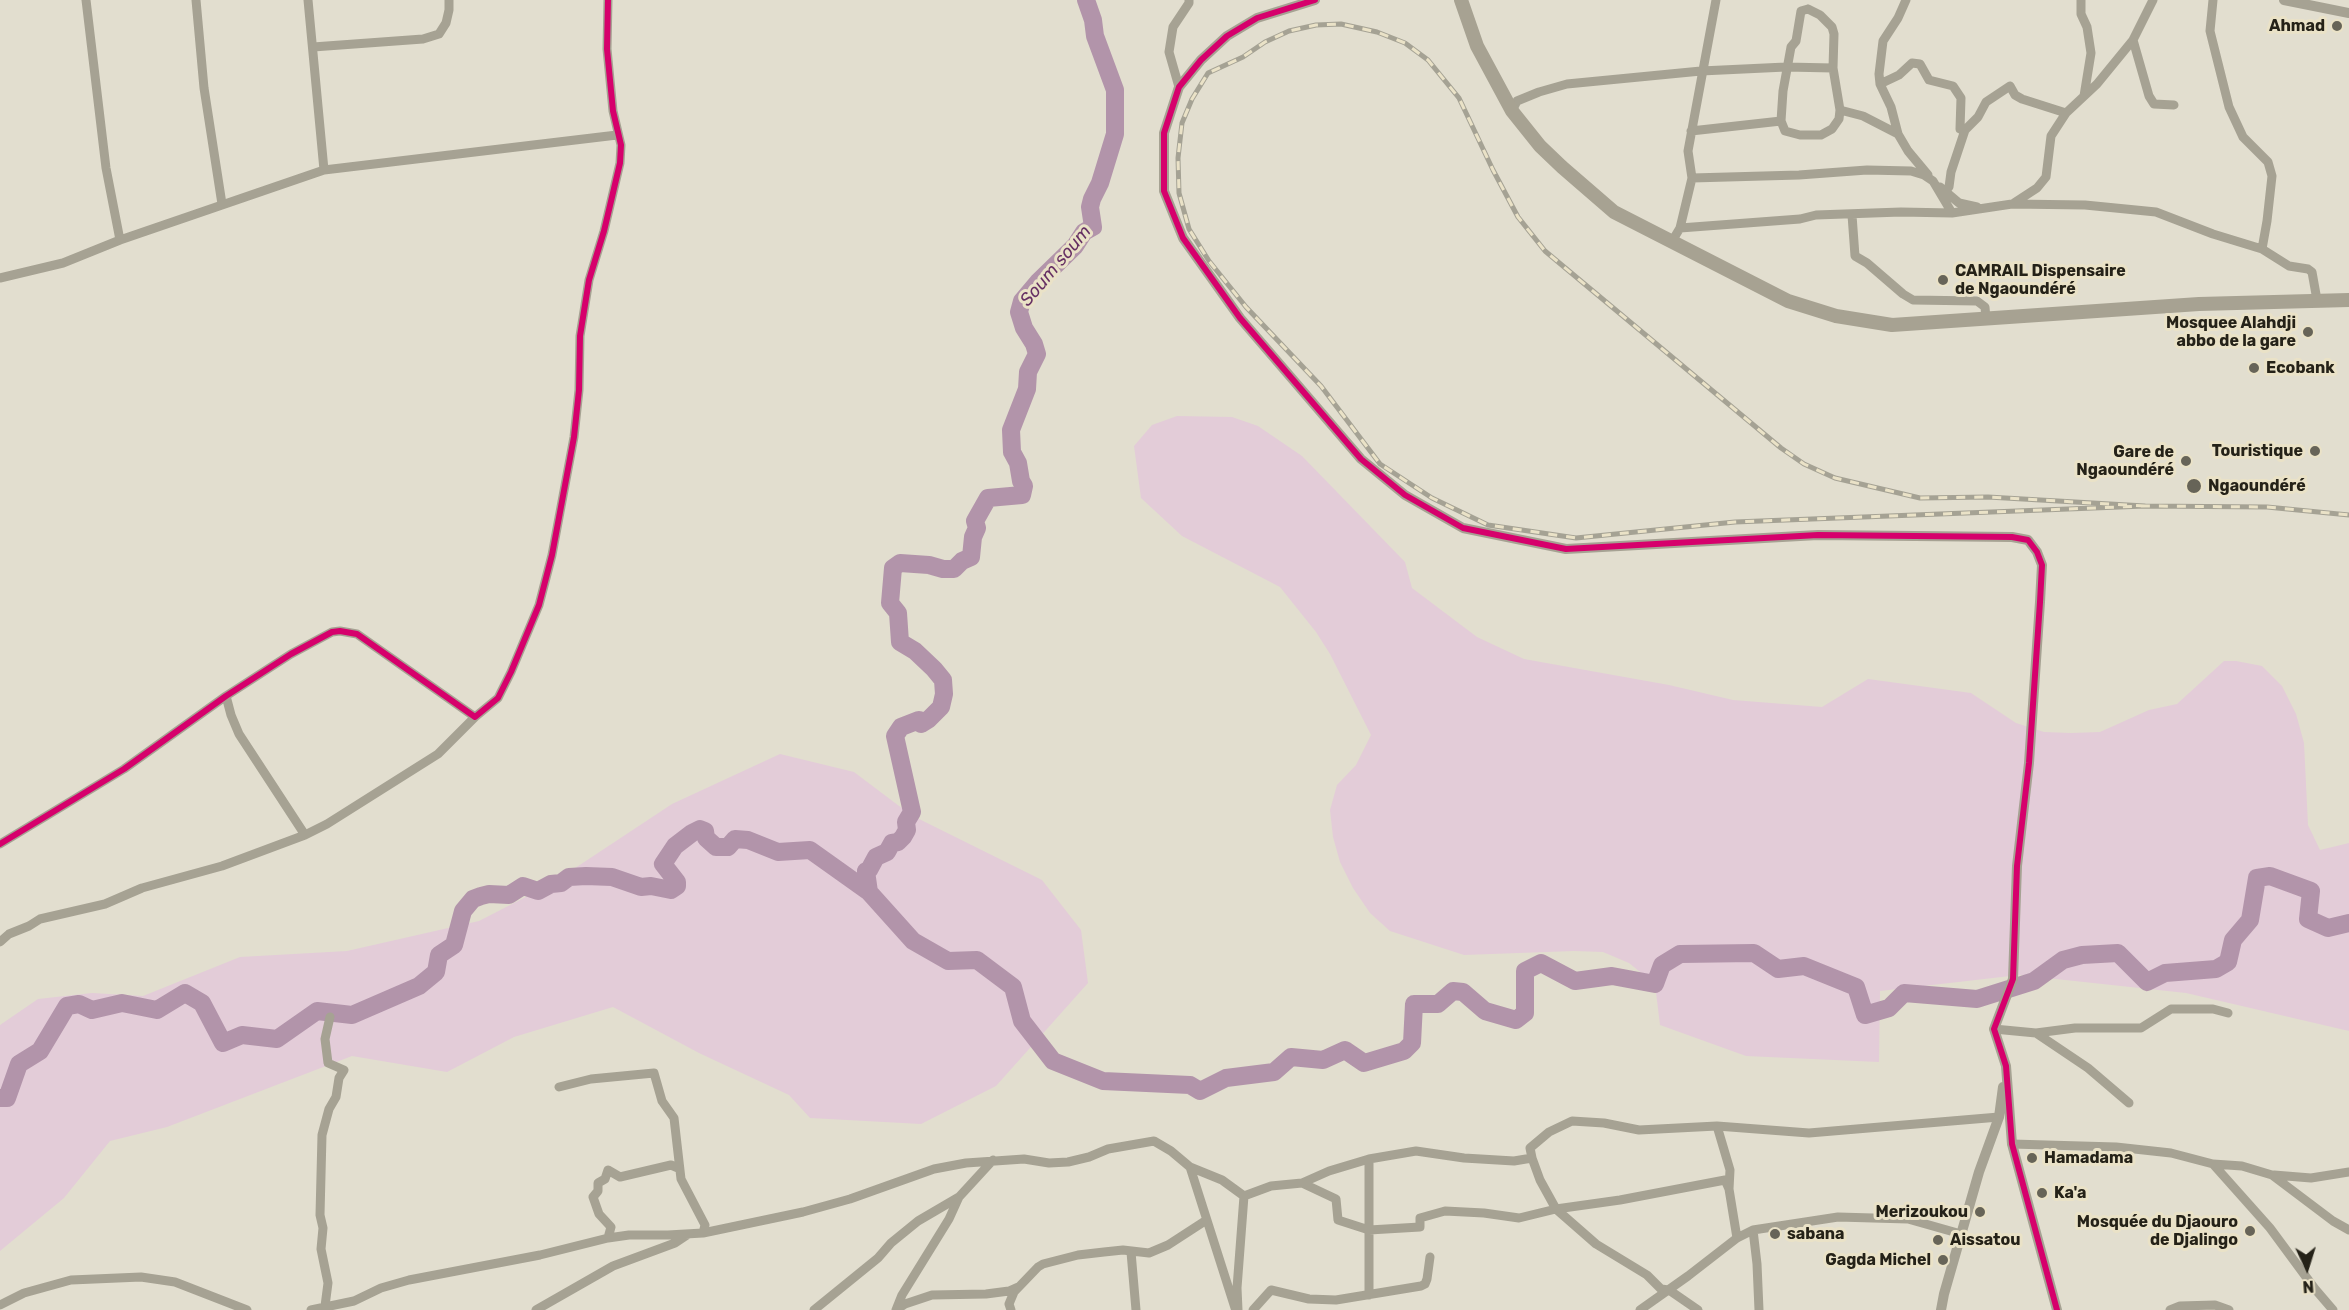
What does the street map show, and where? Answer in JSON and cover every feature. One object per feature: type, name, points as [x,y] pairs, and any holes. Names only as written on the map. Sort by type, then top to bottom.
[{"type":"main road","points":[[1461,0],[1477,46],[1512,111],[1540,146],[1614,212],[1788,301],[1836,316],[1892,325],[2199,304],[2349,300]]},
{"type":"street","points":[[86,0],[106,168],[120,240]]},
{"type":"street","points":[[196,0],[204,88],[222,204]]},
{"type":"street","points":[[308,0],[324,170]]},
{"type":"street","points":[[313,47],[423,39],[439,34],[446,23],[449,0]]},
{"type":"street","points":[[0,942],[9,934],[40,919],[105,904],[142,888],[222,866],[327,824],[438,754],[475,717],[498,698],[539,605],[552,555],[574,437],[579,390],[580,336],[589,280],[607,220],[620,163],[621,145],[613,111],[607,49],[608,0]]},
{"type":"street","points":[[1179,87],[1169,52],[1173,27],[1189,0]]},
{"type":"street","points":[[1315,0],[1257,18],[1227,36],[1179,87],[1164,133],[1164,191],[1183,237],[1240,318],[1360,459],[1405,495],[1463,528],[1566,549],[1818,535],[2012,537],[2028,540],[2041,558],[2029,763],[2017,866],[2013,979],[1994,1029],[2006,1066],[2012,1144],[2057,1310]]},
{"type":"street","points":[[1671,243],[1680,228],[1692,178],[1688,151],[1701,71],[1716,0]]},
{"type":"street","points":[[1906,0],[1904,8],[1883,41],[1880,84],[1891,107],[1898,134],[1908,151],[1933,181],[1953,213]]},
{"type":"street","points":[[2081,0],[2081,14],[2087,27],[2091,53],[2084,96]]},
{"type":"street","points":[[2012,204],[2037,188],[2046,177],[2051,136],[2066,113],[2097,84],[2133,40],[2153,0]]},
{"type":"street","points":[[2213,0],[2211,31],[2229,108],[2243,137],[2268,162],[2272,176],[2262,249]]},
{"type":"street","points":[[2284,0],[2325,4],[2349,13]]},
{"type":"street","points":[[1808,4],[1833,27],[1834,34],[1833,68],[1840,110],[1839,119],[1833,129],[1821,135],[1800,135],[1785,131],[1782,121],[1786,67],[1791,47],[1796,41],[1801,11],[1808,4]]},
{"type":"street","points":[[2133,40],[2149,96],[2154,104],[2174,105]]},
{"type":"street","points":[[1880,84],[1899,75],[1912,63],[1920,64],[1929,80],[1953,86],[1961,98],[1960,129],[1965,130]]},
{"type":"street","points":[[1512,111],[1517,101],[1567,84],[1701,71],[1786,67],[1833,68]]},
{"type":"street","points":[[1944,191],[1949,187],[1951,172],[1965,130],[1978,117],[1986,102],[2010,86],[2015,95],[2022,99],[2066,113]]},
{"type":"street","points":[[1840,110],[1863,116],[1898,134]]},
{"type":"street","points":[[1691,131],[1782,121]]},
{"type":"street","points":[[0,278],[63,263],[120,240],[324,170],[617,135]]},
{"type":"street","points":[[1692,178],[1898,170],[1924,175],[1959,203],[1985,209]]},
{"type":"street","points":[[1680,228],[1800,219],[1816,215],[1953,213],[2012,204],[2085,205],[2156,212],[2213,234],[2262,249],[2289,266],[2308,269],[2312,272],[2318,300]]},
{"type":"street","points":[[1852,215],[1855,256],[1867,263],[1903,294],[1913,300],[1977,301],[1985,307],[1986,318]]},
{"type":"street","points":[[0,844],[124,769],[226,696],[291,654],[332,632],[357,634],[475,717]]},
{"type":"street","points":[[226,696],[239,734],[305,834]]},
{"type":"street","points":[[1994,1029],[2036,1033],[2075,1028],[2141,1028],[2170,1009],[2213,1010],[2228,1013]]},
{"type":"street","points":[[325,1306],[328,1283],[321,1249],[323,1228],[320,1215],[322,1135],[329,1109],[336,1097],[339,1078],[344,1070],[328,1063],[325,1039],[330,1017]]},
{"type":"street","points":[[2036,1033],[2088,1068],[2129,1103]]},
{"type":"street","points":[[1941,1310],[1979,1172],[1999,1117],[2006,1066]]},
{"type":"street","points":[[559,1087],[591,1079],[654,1073],[662,1101],[674,1118],[678,1168],[687,1195],[696,1206],[705,1225],[703,1233]]},
{"type":"street","points":[[1698,1310],[1669,1290],[1661,1289],[1647,1275],[1596,1244],[1556,1209],[1540,1180],[1530,1148],[1549,1132],[1572,1121],[1604,1123],[1639,1130],[1717,1126],[1809,1133],[1999,1117]]},
{"type":"street","points":[[1717,1126],[1730,1170],[1730,1190],[1737,1238]]},
{"type":"street","points":[[312,1310],[354,1301],[381,1288],[409,1280],[540,1255],[608,1238],[629,1234],[688,1235],[804,1212],[850,1199],[934,1169],[993,1160],[1024,1159],[1050,1163],[1068,1162],[1108,1149],[1154,1141],[1171,1151],[1190,1167],[1222,1180],[1244,1196]]},
{"type":"street","points":[[2012,1144],[2116,1147],[2171,1153],[2213,1164],[2242,1166],[2272,1174],[2311,1178],[2349,1172]]},
{"type":"street","points":[[1244,1196],[1271,1186],[1302,1183],[1329,1171],[1369,1159],[1416,1151],[1464,1158],[1514,1161],[1532,1158]]},
{"type":"street","points":[[1369,1159],[1369,1295]]},
{"type":"street","points":[[814,1310],[878,1258],[891,1243],[918,1221],[959,1197],[993,1160]]},
{"type":"street","points":[[2213,1164],[2270,1228],[2333,1310]]},
{"type":"street","points":[[608,1238],[611,1227],[598,1214],[593,1197],[598,1191],[598,1183],[605,1179],[608,1170],[620,1178],[671,1165],[678,1168]]},
{"type":"street","points":[[1190,1167],[1237,1310]]},
{"type":"street","points":[[2272,1174],[2333,1221],[2349,1230]]},
{"type":"street","points":[[1302,1183],[1336,1199],[1338,1220],[1369,1230],[1420,1227],[1420,1218],[1445,1211],[1519,1218],[1556,1209],[1620,1200],[1725,1180],[1730,1190]]},
{"type":"street","points":[[1237,1310],[1244,1196]]},
{"type":"street","points":[[896,1310],[902,1295],[949,1219],[959,1197]]},
{"type":"street","points":[[1640,1310],[1737,1238],[1753,1230],[1838,1217],[1908,1219],[1961,1234]]},
{"type":"street","points":[[1011,1310],[1011,1297],[1043,1264],[1078,1255],[1123,1251],[1149,1253],[1206,1221]]},
{"type":"street","points":[[1753,1230],[1757,1252],[1759,1310]]},
{"type":"street","points":[[536,1310],[613,1266],[688,1235]]},
{"type":"street","points":[[1131,1252],[1136,1310]]},
{"type":"street","points":[[1252,1310],[1271,1290],[1296,1297],[1322,1300],[1347,1299],[1425,1284],[1430,1257]]},
{"type":"street","points":[[0,1305],[24,1293],[71,1280],[141,1277],[175,1282],[247,1310]]},
{"type":"street","points":[[896,1310],[905,1304],[932,1295],[1005,1292],[1020,1287]]},
{"type":"street","points":[[2170,1310],[2180,1306],[2215,1305],[2229,1310]]},
{"type":"shaded area","points":[[1177,416],[1232,417],[1258,426],[1302,456],[1405,562],[1412,588],[1477,637],[1524,659],[1669,685],[1733,700],[1822,707],[1868,679],[1971,693],[2016,723],[2044,732],[2071,733],[2100,732],[2149,710],[2177,704],[2224,661],[2262,666],[2282,686],[2296,714],[2304,743],[2308,825],[2320,850],[2349,843],[2349,1031],[2186,993],[2019,975],[1880,991],[1879,1062],[1746,1056],[1660,1025],[1655,984],[1629,963],[1603,952],[1464,955],[1390,931],[1370,913],[1353,888],[1340,862],[1333,837],[1330,810],[1337,785],[1356,765],[1371,735],[1330,654],[1316,632],[1280,587],[1182,536],[1141,498],[1134,446],[1152,425]]},
{"type":"shaded area","points":[[780,754],[854,772],[911,815],[1042,880],[1081,930],[1088,983],[996,1086],[921,1124],[810,1118],[789,1095],[699,1053],[613,1007],[514,1037],[447,1072],[352,1056],[167,1127],[110,1141],[64,1198],[0,1251],[0,1025],[38,999],[92,993],[143,996],[240,957],[347,951],[479,921],[551,884],[672,804]]},
{"type":"waterway","name":"Soum soum","points":[[869,892],[866,871],[869,870],[876,857],[887,852],[892,843],[898,842],[903,837],[907,830],[906,822],[912,812],[895,736],[901,727],[919,720],[921,724],[929,719],[941,707],[944,694],[943,680],[934,669],[915,651],[900,642],[898,613],[890,603],[893,568],[900,563],[954,569],[962,561],[971,557],[973,537],[977,528],[975,521],[988,498],[1022,495],[1024,486],[1018,463],[1012,452],[1011,430],[1027,389],[1028,372],[1037,354],[1019,312],[1022,301],[1038,282],[1075,246],[1084,232],[1093,227],[1090,207],[1115,134],[1115,90],[1095,36],[1093,20],[1086,0]]},
{"type":"waterway","points":[[0,1098],[7,1098],[19,1064],[40,1051],[67,1006],[79,1004],[92,1010],[122,1003],[157,1010],[185,993],[202,1003],[223,1043],[242,1035],[277,1039],[317,1011],[352,1015],[419,986],[436,972],[439,955],[454,945],[463,911],[473,899],[489,894],[509,895],[523,886],[538,891],[551,884],[561,883],[569,877],[586,876],[612,877],[641,887],[651,886],[671,890],[677,886],[677,882],[663,864],[675,846],[700,829],[705,831],[706,838],[716,847],[728,847],[735,839],[748,840],[778,852],[810,850],[869,892],[913,941],[948,961],[977,960],[1013,987],[1022,1021],[1053,1061],[1103,1081],[1190,1085],[1200,1091],[1226,1078],[1274,1072],[1291,1057],[1323,1060],[1345,1050],[1364,1063],[1404,1051],[1412,1043],[1414,1004],[1438,1004],[1453,991],[1463,992],[1485,1011],[1516,1020],[1525,1013],[1525,971],[1541,963],[1575,981],[1612,976],[1655,984],[1662,965],[1680,954],[1754,953],[1778,969],[1804,966],[1856,987],[1865,1015],[1889,1008],[1904,993],[1977,999],[2034,981],[2063,960],[2082,955],[2118,953],[2147,982],[2165,973],[2216,969],[2228,962],[2233,940],[2250,920],[2257,878],[2270,876],[2311,891],[2308,919],[2328,928],[2349,923]]},
{"type":"railway","points":[[2145,506],[1988,497],[1920,498],[1835,478],[1804,464],[1781,448],[1545,251],[1518,217],[1459,98],[1428,60],[1405,43],[1377,32],[1341,24],[1316,25],[1289,31],[1265,42],[1243,57],[1208,73],[1192,99],[1182,123],[1178,158],[1179,193],[1189,229],[1209,261],[1246,307],[1321,386],[1380,464],[1432,498],[1488,525],[1576,538],[1735,522],[2145,506],[2267,507],[2349,515]]},
{"type":"cycle path","points":[[0,844],[124,769],[226,696],[291,654],[332,632],[357,634],[475,717],[498,698],[539,605],[552,555],[574,437],[579,390],[580,336],[589,280],[604,231],[620,163],[621,145],[613,111],[607,49],[608,0]]},
{"type":"cycle path","points":[[1315,0],[1257,18],[1227,36],[1201,60],[1179,87],[1164,133],[1164,191],[1183,238],[1240,318],[1361,459],[1405,495],[1463,528],[1566,549],[1818,535],[2012,537],[2028,540],[2037,552],[2042,565],[2040,602],[2029,763],[2017,866],[2013,979],[1994,1029],[2006,1066],[2012,1144],[2057,1310]]},
{"type":"place","name":"Ahmad","points":[[2337,26]]},
{"type":"place","name":"CAMRAIL Dispensaire de Ngaoundéré","points":[[1943,280]]},
{"type":"place","name":"Mosquee Alahdji abbo de la gare","points":[[2308,332]]},
{"type":"place","name":"Ecobank","points":[[2254,368]]},
{"type":"place","name":"Touristique","points":[[2315,451]]},
{"type":"place","name":"Gare de Ngaoundéré","points":[[2186,461]]},
{"type":"place","name":"Ngaoundéré","points":[[2194,486]]},
{"type":"place","name":"Hamadama","points":[[2032,1158]]},
{"type":"place","name":"Ka'a","points":[[2042,1193]]},
{"type":"place","name":"Merizoukou","points":[[1980,1212]]},
{"type":"place","name":"Mosquée du Djaouro de Djalingo","points":[[2250,1231]]},
{"type":"place","name":"sabana","points":[[1775,1234]]},
{"type":"place","name":"Aissatou","points":[[1938,1240]]},
{"type":"place","name":"Gagda Michel","points":[[1943,1260]]}]
